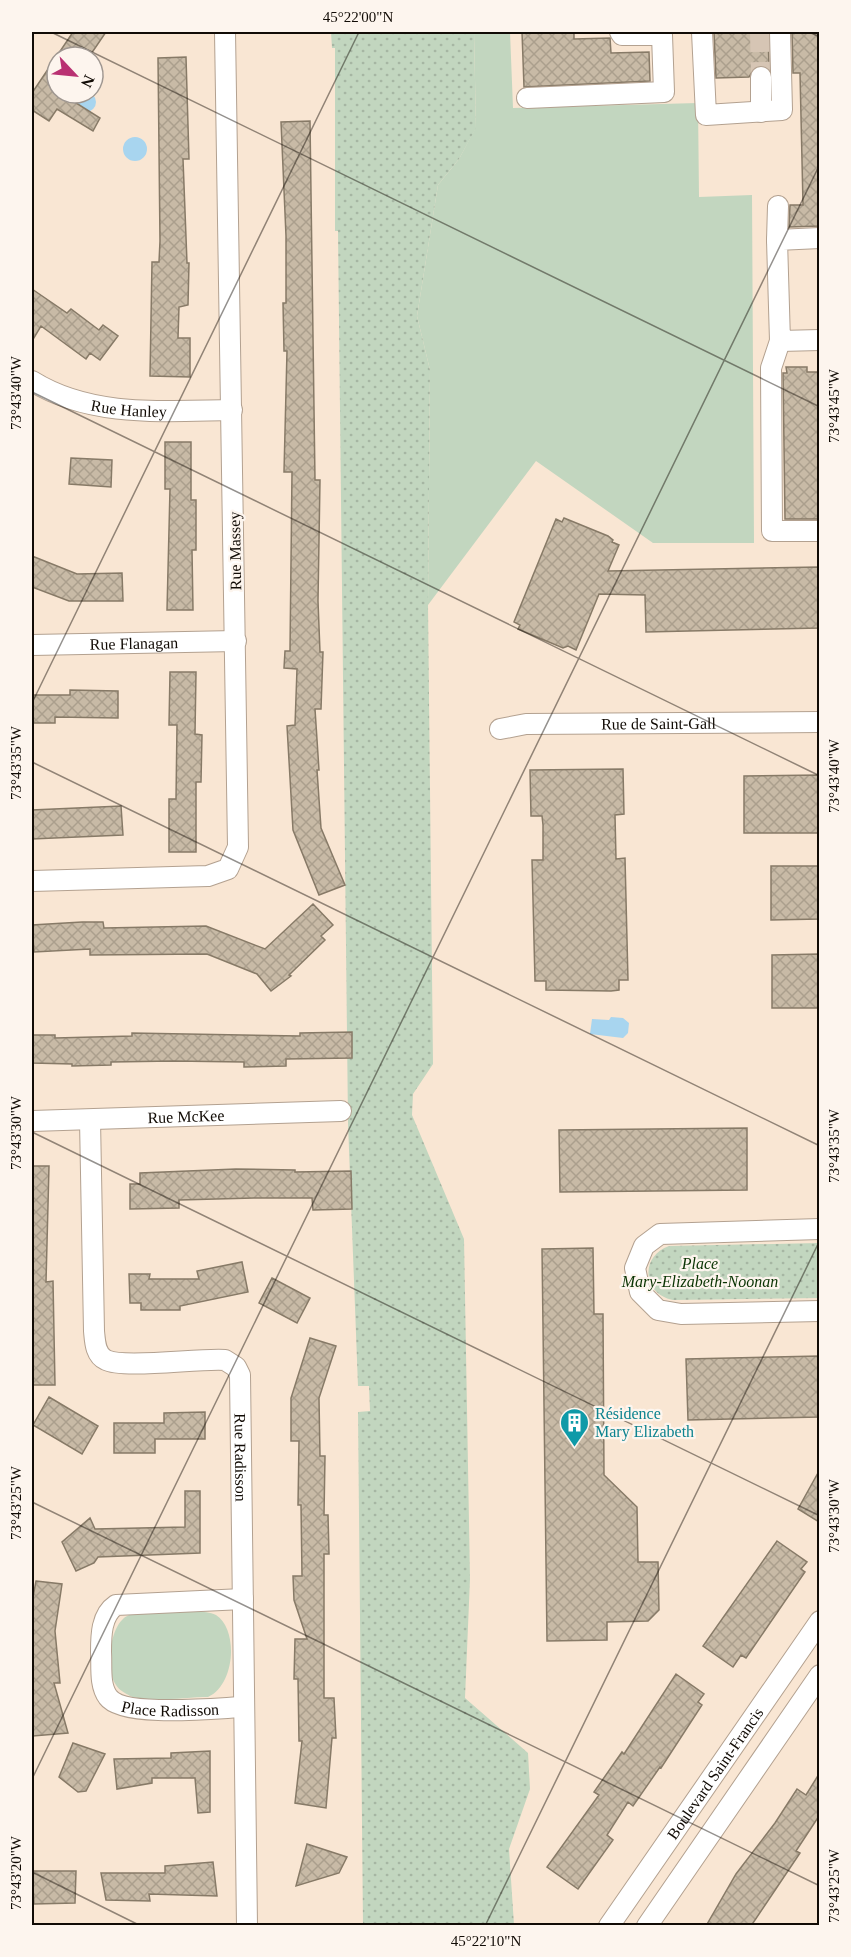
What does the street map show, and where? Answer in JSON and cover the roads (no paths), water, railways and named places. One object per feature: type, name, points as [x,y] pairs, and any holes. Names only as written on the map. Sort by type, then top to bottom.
[{"type":"street","name":"Rue Massey","points":[[32,881],[208,876],[228,869],[236,856],[239,837],[225,32]]},
{"type":"street","points":[[527,98],[664,92],[656,63],[662,35],[622,35],[620,32]]},
{"type":"street","points":[[702,32],[706,115],[782,110],[780,32]]},
{"type":"street","points":[[761,77],[761,112]]},
{"type":"street","points":[[778,207],[780,341],[771,368],[772,531],[819,531]]},
{"type":"street","points":[[777,240],[819,238]]},
{"type":"street","points":[[780,341],[819,340]]},
{"type":"street","name":"Rue Hanley","points":[[32,381],[57,395],[99,407],[135,410],[232,410]]},
{"type":"street","name":"Rue Flanagan","points":[[32,645],[236,642]]},
{"type":"street","name":"Rue de Saint-Gall","points":[[500,729],[526,724],[819,722]]},
{"type":"street","name":"Rue McKee","points":[[32,1120],[341,1111]]},
{"type":"street","name":"Rue Radisson","points":[[90,1120],[94,1331],[100,1355],[105,1360],[124,1363],[225,1360],[236,1367],[240,1375],[247,1926]]},
{"type":"street","points":[[819,1229],[660,1234],[645,1246],[635,1268],[643,1297],[664,1313],[819,1311]]},
{"type":"street","name":"Place Radisson","points":[[243,1599],[116,1605],[107,1614],[101,1640],[102,1684],[109,1699],[116,1704],[134,1710],[244,1707]]},
{"type":"street","name":"Boulevard Saint-Francis","points":[[609,1926],[819,1621]]},
{"type":"street","name":"Boulevard Saint-Francis","points":[[647,1926],[819,1675]]},
{"type":"water","points":[[96,105],[90,112],[82,112],[76,106]]},
{"type":"water","points":[[135,137],[143,141],[147,149],[143,157],[135,161],[127,157],[123,149],[127,141]]},
{"type":"water","points":[[611,1017],[623,1018],[629,1023],[628,1033],[623,1038],[590,1034],[592,1019],[609,1020]]},
{"type":"tunnel","points":[[760,32],[761,77]]},
{"type":"place","name":"Résidence Mary Elizabeth","points":[[574,1448]]},
{"type":"park label","name":"Place Mary-Elizabeth-Noonan","points":[[700,1272]]}]
